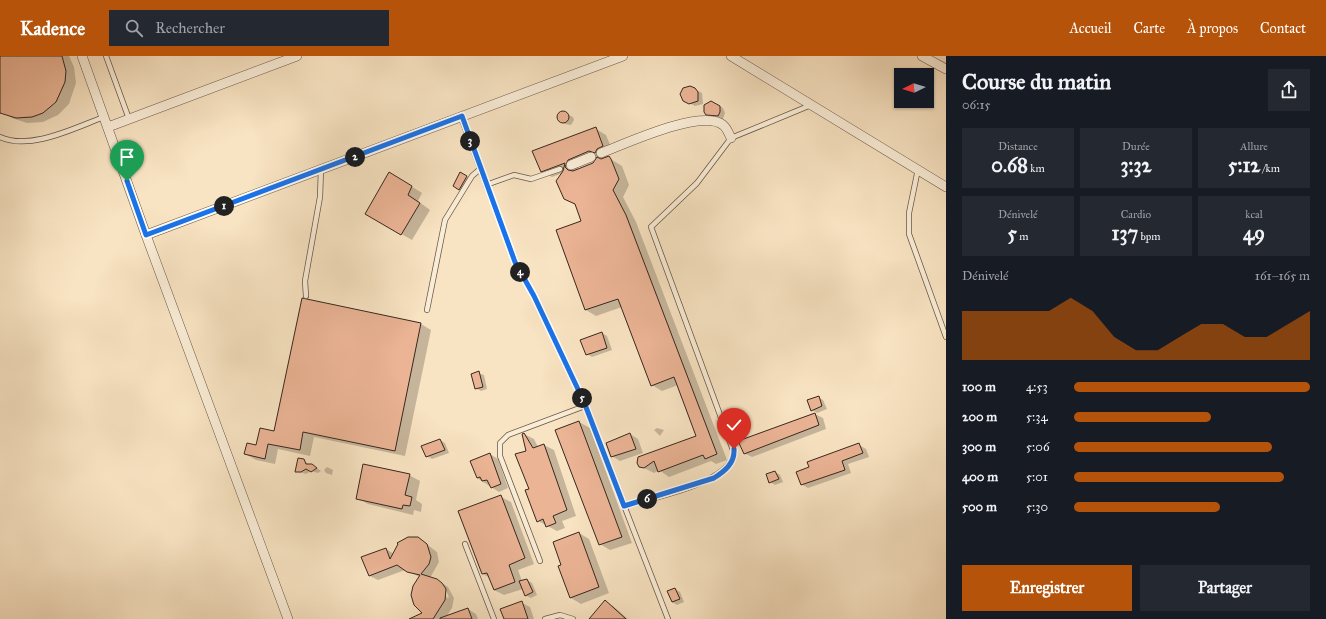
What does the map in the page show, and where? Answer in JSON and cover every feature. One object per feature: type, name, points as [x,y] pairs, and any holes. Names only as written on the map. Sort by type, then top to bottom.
[{"type":"street","points":[[82,56],[146,235],[288,619]]},
{"type":"street","points":[[108,127],[297,56]]},
{"type":"street","points":[[146,235],[623,56]]},
{"type":"street","points":[[731,56],[946,186]]},
{"type":"street","points":[[922,56],[946,69]]},
{"type":"street","points":[[601,153],[677,124],[696,121],[713,121],[722,124],[731,138]]},
{"type":"street","points":[[571,164],[591,157]]},
{"type":"lane","points":[[106,56],[129,119]]},
{"type":"lane","points":[[624,506],[707,481],[725,470],[733,457],[733,445],[651,227],[697,183],[731,138],[812,105]]},
{"type":"lane","points":[[462,116],[480,170],[517,267],[534,296],[585,406],[668,619]]},
{"type":"lane","points":[[0,137],[15,142],[31,142],[104,117]]},
{"type":"lane","points":[[486,185],[514,175],[531,179],[560,169]]},
{"type":"lane","points":[[918,169],[909,213],[909,234],[946,337]]},
{"type":"lane","points":[[306,296],[304,284],[320,197],[321,170]]},
{"type":"lane","points":[[427,310],[445,220],[472,176],[480,170]]},
{"type":"lane","points":[[540,561],[500,456],[500,443],[508,435],[585,406]]},
{"type":"lane","points":[[465,544],[494,619]]},
{"type":"lane","points":[[545,619],[565,615],[573,619]]},
{"type":"building","points":[[0,56],[62,56],[66,71],[65,82],[56,102],[43,113],[32,117],[16,118],[0,113]]},
{"type":"building","points":[[690,86],[695,88],[698,92],[698,101],[689,104],[683,101],[680,94],[683,88]]},
{"type":"building","points":[[711,101],[720,106],[718,116],[706,115],[704,112],[704,105]]},
{"type":"building","points":[[561,111],[565,111],[569,117],[565,123],[561,123],[557,119],[557,115]]},
{"type":"building","points":[[596,127],[603,146],[597,149],[595,153],[589,151],[568,160],[565,167],[568,170],[573,171],[593,163],[597,157],[601,159],[609,156],[611,159],[619,179],[613,190],[626,215],[717,454],[705,459],[703,455],[658,472],[654,461],[644,468],[639,467],[637,463],[638,457],[696,436],[674,377],[651,386],[618,299],[585,310],[556,230],[581,221],[575,204],[564,199],[556,181],[563,171],[565,163],[541,172],[532,151]]},
{"type":"building","points":[[389,172],[412,186],[408,195],[420,203],[401,235],[365,214]]},
{"type":"building","points":[[460,172],[467,176],[459,190],[453,186]]},
{"type":"building","points":[[302,298],[421,323],[395,451],[303,432],[300,450],[268,444],[265,459],[244,454],[247,443],[256,445],[260,428],[274,431]]},
{"type":"building","points":[[602,332],[607,348],[586,355],[580,340]]},
{"type":"building","points":[[479,371],[483,387],[475,389],[471,374]]},
{"type":"building","points":[[819,396],[822,406],[811,411],[807,400]]},
{"type":"building","points":[[815,413],[819,425],[744,454],[738,441]]},
{"type":"building","points":[[579,421],[622,537],[599,545],[555,430]]},
{"type":"building","points":[[524,433],[533,448],[544,444],[567,510],[553,516],[556,523],[546,527],[543,519],[537,522],[525,490],[529,489],[515,454],[526,451],[522,434]]},
{"type":"building","points":[[630,433],[636,449],[611,457],[606,443]]},
{"type":"building","points":[[440,439],[445,450],[426,457],[421,446]]},
{"type":"building","points":[[859,443],[863,453],[842,461],[845,470],[801,485],[796,472],[809,467],[807,462]]},
{"type":"building","points":[[490,453],[501,484],[491,488],[487,480],[482,481],[480,477],[477,478],[470,461]]},
{"type":"building","points":[[298,458],[304,459],[306,464],[312,464],[317,468],[311,472],[306,469],[301,472],[295,472]]},
{"type":"building","points":[[363,464],[410,474],[405,495],[412,497],[410,506],[403,505],[402,509],[356,499]]},
{"type":"building","points":[[775,471],[779,479],[769,483],[766,474]]},
{"type":"building","points":[[501,495],[525,558],[509,565],[515,582],[494,590],[487,573],[482,574],[458,511]]},
{"type":"building","points":[[579,532],[599,587],[570,598],[558,566],[561,565],[553,542]]},
{"type":"building","points":[[408,537],[418,537],[427,544],[431,557],[429,564],[421,574],[437,579],[446,589],[445,600],[433,619],[409,619],[422,613],[414,605],[411,595],[413,586],[420,575],[407,572],[397,565],[369,576],[361,557],[386,548],[390,559],[398,544],[397,543]]},
{"type":"building","points":[[527,579],[533,592],[525,596],[519,581]]},
{"type":"building","points":[[675,588],[680,599],[672,602],[667,591]]},
{"type":"building","points":[[605,600],[626,619],[589,619]]},
{"type":"building","points":[[522,601],[528,619],[504,619],[500,609]]},
{"type":"building","points":[[468,608],[472,619],[440,619],[440,618]]},
{"type":"route","points":[[127,181],[146,235],[462,116],[480,170],[517,267],[534,296],[584,402],[624,506],[700,484],[714,478],[725,470],[731,462],[734,449]]}]
